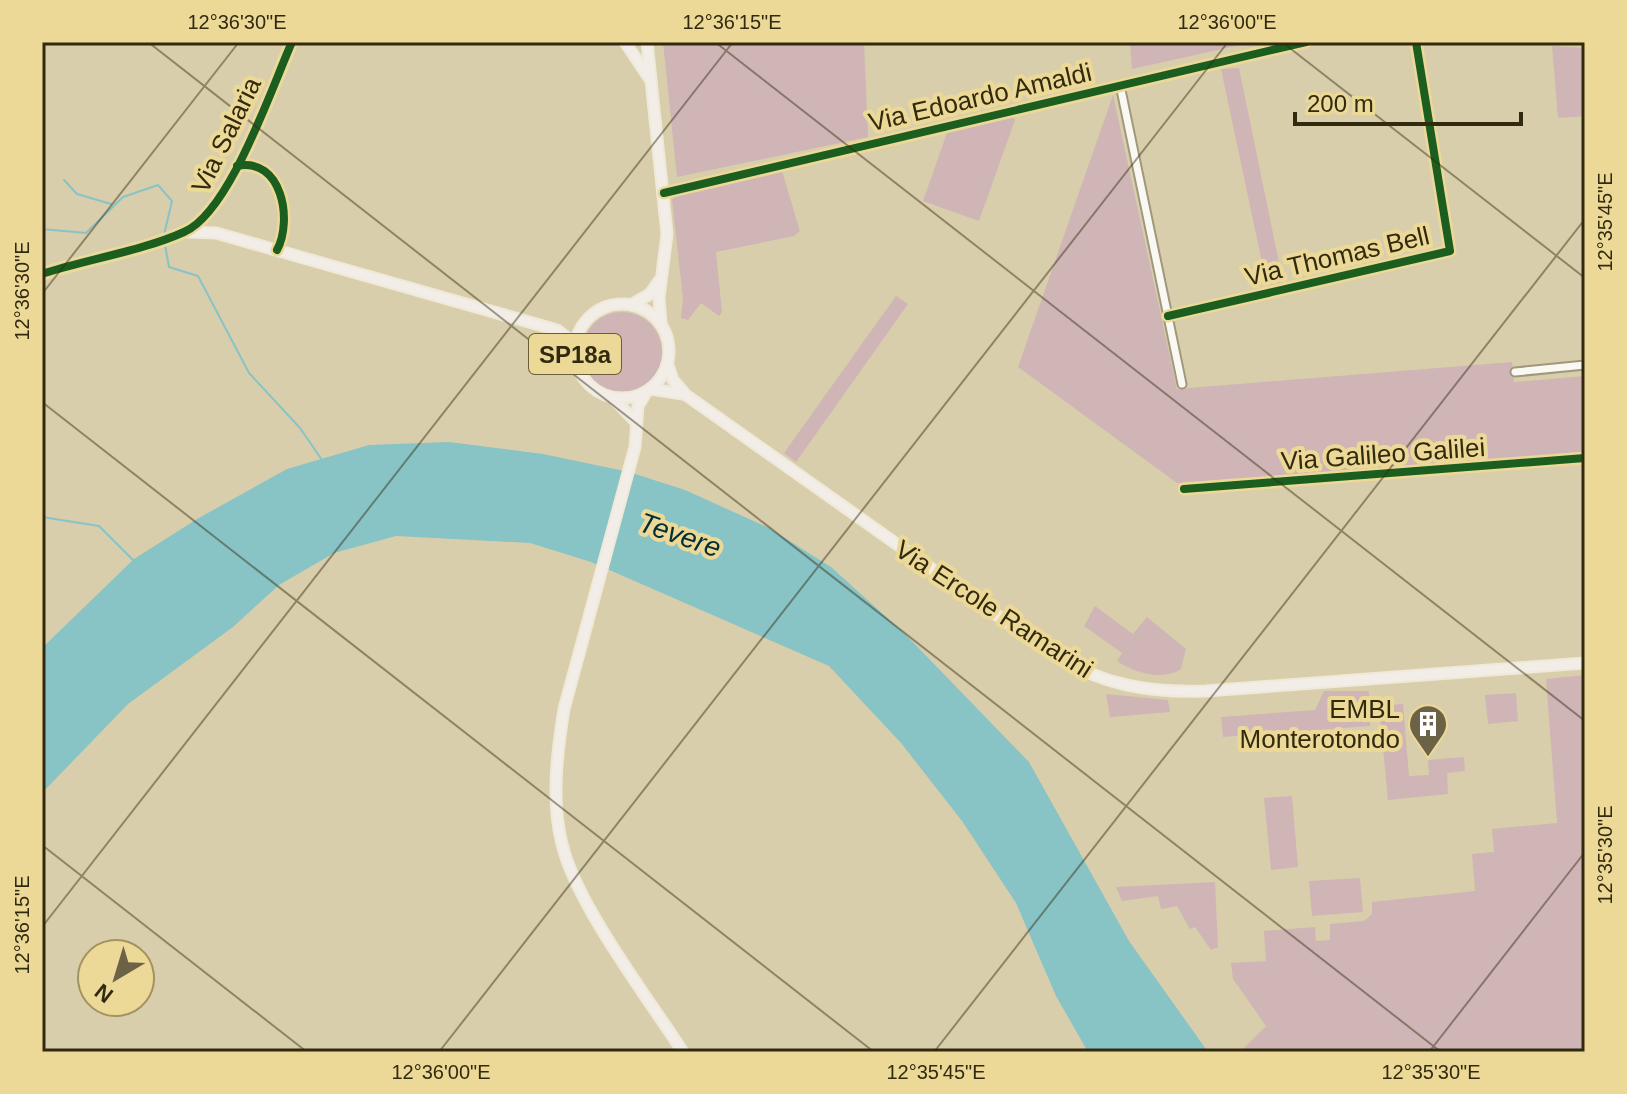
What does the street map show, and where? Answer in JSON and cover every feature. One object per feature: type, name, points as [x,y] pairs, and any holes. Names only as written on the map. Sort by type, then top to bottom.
[{"type":"main road","points":[[625,42],[652,85]]},
{"type":"main road","points":[[647,42],[667,234],[661,324],[669,349],[668,365]]},
{"type":"main road","name":"Via Salaria","points":[[42,274],[183,232],[218,203],[291,45]]},
{"type":"main road","points":[[218,203],[214,225],[223,235]]},
{"type":"main road","points":[[183,232],[223,235],[557,330],[575,344]]},
{"type":"main road","points":[[631,305],[650,294],[662,274]]},
{"type":"main road","name":"SP18a","points":[[649,390],[627,399],[613,398],[587,384],[579,372],[575,344],[579,331],[596,311],[609,305],[631,305],[645,310],[661,324]]},
{"type":"main road","name":"SP18a","points":[[668,365],[661,379],[638,406],[633,457],[593,596],[561,729],[556,783],[560,835],[584,895],[683,1052]]},
{"type":"main road","name":"Via Ercole Ramarini","points":[[668,365],[673,380],[686,395],[1028,638],[1077,669],[1115,685],[1160,691],[1206,691],[1585,663]]},
{"type":"main road","name":"Via Ercole Ramarini","points":[[649,390],[670,389],[686,395]]},
{"type":"main road","points":[[613,398],[631,413],[637,425]]},
{"type":"street","name":"Via Edoardo Amaldi","points":[[664,193],[1306,42]]},
{"type":"street","name":"Via Thomas Bell","points":[[1168,316],[1450,251],[1416,42]]},
{"type":"street","points":[[1120,85],[1182,384]]},
{"type":"street","points":[[237,166],[258,169],[280,192],[285,222],[277,250]]},
{"type":"street","points":[[1515,372],[1585,365]]},
{"type":"street","name":"Via Galileo Galilei","points":[[1184,489],[1585,458]]},
{"type":"shaded area","points":[[663,42],[864,42],[868,137],[677,177]]},
{"type":"shaded area","points":[[1130,42],[1254,42],[1132,69]]},
{"type":"shaded area","points":[[1552,46],[1585,48],[1585,116],[1558,118]]},
{"type":"shaded area","points":[[1239,68],[1283,282],[1267,286],[1221,69]]},
{"type":"shaded area","points":[[1113,95],[1177,389],[1512,362],[1514,382],[1585,376],[1585,453],[1177,483],[1018,367]]},
{"type":"shaded area","points":[[1012,115],[1015,120],[979,221],[923,201],[948,130]]},
{"type":"shaded area","points":[[782,171],[800,231],[794,236],[716,252],[722,312],[719,316],[701,303],[688,320],[681,318],[683,299],[672,200],[675,195]]},
{"type":"shaded area","points":[[896,296],[908,304],[796,462],[784,453]]},
{"type":"shaded area","points":[[622,312],[637,315],[650,324],[659,337],[662,352],[659,367],[650,380],[637,389],[622,392],[607,389],[594,380],[585,367],[582,352],[585,337],[594,324],[607,315]]},
{"type":"shaded area","points":[[1095,606],[1133,634],[1147,617],[1186,649],[1181,669],[1174,673],[1149,674],[1117,661],[1122,653],[1084,626]]},
{"type":"shaded area","points":[[1585,675],[1585,1052],[1240,1052],[1266,1026],[1233,979],[1231,963],[1266,961],[1264,931],[1315,927],[1316,941],[1330,940],[1330,924],[1364,921],[1372,914],[1372,902],[1475,891],[1472,854],[1494,852],[1492,829],[1557,823],[1546,679]]},
{"type":"shaded area","points":[[1324,691],[1369,691],[1370,726],[1223,737],[1221,717],[1315,710]]},
{"type":"shaded area","points":[[1516,693],[1518,721],[1488,724],[1485,695]]},
{"type":"shaded area","points":[[1106,694],[1168,700],[1170,712],[1110,717]]},
{"type":"shaded area","points":[[1403,704],[1409,776],[1429,775],[1428,760],[1464,757],[1465,771],[1447,773],[1448,794],[1388,800],[1379,706]]},
{"type":"shaded area","points":[[1292,796],[1298,867],[1271,870],[1264,798]]},
{"type":"shaded area","points":[[1360,878],[1363,912],[1312,916],[1309,881]]},
{"type":"shaded area","points":[[1215,882],[1218,947],[1211,950],[1195,927],[1190,929],[1177,906],[1161,909],[1158,896],[1122,901],[1116,887]]},
{"type":"water","name":"Tevere","points":[[449,442],[543,454],[629,472],[685,490],[769,528],[831,567],[905,634],[1029,762],[1129,941],[1208,1052],[1088,1052],[1056,996],[1016,903],[962,821],[901,743],[829,666],[591,562],[530,543],[396,536],[334,553],[279,585],[233,627],[128,704],[42,793],[42,648],[134,559],[197,519],[287,469],[369,445]]},
{"type":"waterway","points":[[64,180],[77,194],[111,204]]},
{"type":"waterway","points":[[42,229],[86,233],[123,197],[158,185],[172,201],[164,235]]},
{"type":"waterway","points":[[165,245],[169,267],[198,276],[249,373],[300,428],[322,460]]},
{"type":"waterway","points":[[42,517],[99,526],[134,561]]},
{"type":"cycle path","points":[[42,274],[133,250],[184,232],[201,220],[233,175],[292,42]]},
{"type":"cycle path","points":[[664,193],[1306,42]]},
{"type":"cycle path","points":[[1168,316],[1450,251],[1416,42]]},
{"type":"cycle path","points":[[237,166],[252,166],[264,171],[280,193],[284,223],[277,250]]},
{"type":"cycle path","points":[[1184,489],[1585,458]]},
{"type":"place","name":"EMBL Monterotondo","points":[[1428,758]]}]
